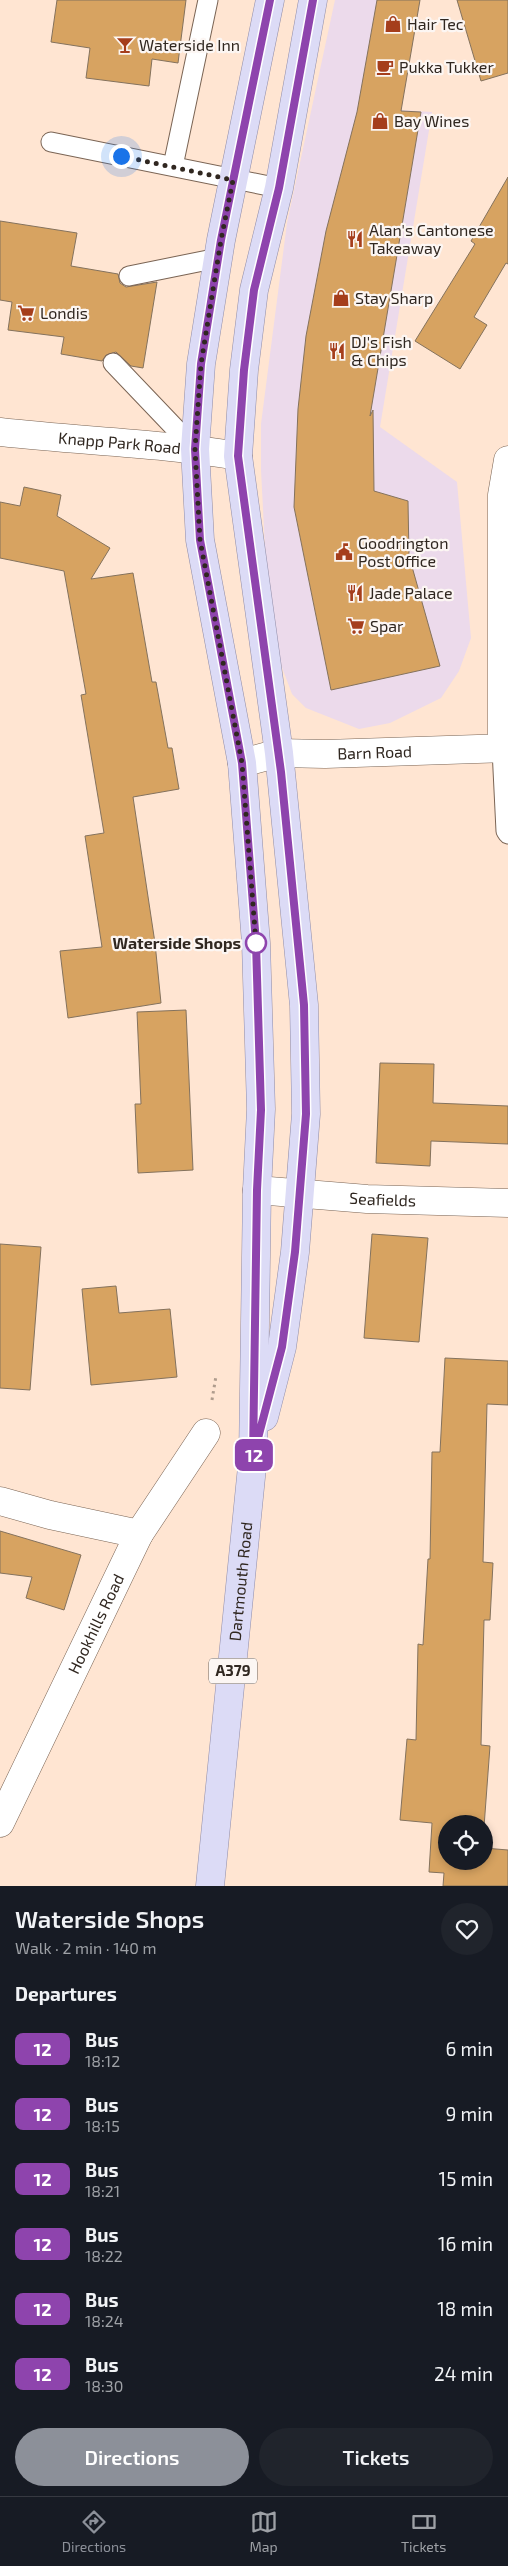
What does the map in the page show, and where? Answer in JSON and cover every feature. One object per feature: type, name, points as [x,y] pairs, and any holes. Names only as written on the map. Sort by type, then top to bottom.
[{"type":"main road","name":"Dartmouth Road","points":[[210,1886],[253,1457],[257,1190],[261,1110],[257,982],[242,763],[200,540],[195,449],[201,364],[218,258],[270,0]]},
{"type":"main road","name":"Dartmouth Road","points":[[253,1457],[282,1347],[300,1196],[306,1114],[304,1005],[279,752],[238,456],[244,370],[254,290],[279,188],[313,0]]},
{"type":"street","name":"Knapp Park Road","points":[[0,432],[71,440],[195,449],[238,456]]},
{"type":"street","points":[[505,749],[502,496],[508,460]]},
{"type":"street","name":"Barn Road","points":[[242,763],[279,752],[325,754],[505,749]]},
{"type":"street","name":"Seafields","points":[[257,1190],[300,1196],[508,1203]]},
{"type":"street","name":"Hookhills Road","points":[[0,1823],[139,1534],[206,1433]]},
{"type":"street","points":[[0,1501],[50,1515],[139,1534]]},
{"type":"lane","points":[[173,166],[208,0]]},
{"type":"lane","points":[[52,142],[279,188]]},
{"type":"lane","points":[[129,276],[218,258]]},
{"type":"lane","points":[[113,363],[195,449]]},
{"type":"lane","points":[[505,749],[506,831],[508,834]]},
{"type":"shaded area","points":[[335,0],[420,0],[401,110],[432,112],[380,427],[457,482],[471,638],[459,671],[441,698],[390,723],[359,729],[306,708],[292,694],[280,662],[266,567],[261,470],[261,424],[287,223]]},
{"type":"building","name":"Waterside Inn","points":[[57,0],[186,0],[178,63],[152,59],[149,86],[86,78],[90,48],[51,42]]},
{"type":"building","points":[[377,0],[420,0],[401,111],[421,112],[370,416],[373,410],[374,491],[408,501],[409,556],[440,666],[331,690],[294,507],[298,409],[306,336],[326,231],[357,112]]},
{"type":"building","points":[[457,0],[508,0],[508,73],[481,81]]},
{"type":"building","points":[[508,177],[508,264],[506,263],[474,317],[487,325],[460,369],[415,341],[475,244],[471,241]]},
{"type":"building","points":[[0,221],[77,233],[71,266],[118,274],[120,283],[126,287],[157,282],[143,368],[131,366],[116,352],[106,355],[102,361],[61,354],[64,337],[8,330],[12,302],[0,300]]},
{"type":"building","points":[[24,487],[61,495],[57,516],[110,548],[91,579],[133,573],[152,682],[156,682],[168,748],[172,748],[179,789],[133,797],[155,943],[161,1003],[68,1018],[60,951],[102,947],[85,836],[104,833],[81,695],[86,694],[64,571],[0,558],[0,502],[20,506]]},
{"type":"building","points":[[186,1010],[193,1170],[138,1173],[135,1104],[141,1104],[137,1012]]},
{"type":"building","points":[[380,1063],[434,1064],[433,1103],[508,1106],[508,1144],[431,1141],[430,1166],[376,1163]]},
{"type":"building","points":[[372,1234],[428,1238],[419,1342],[364,1338]]},
{"type":"building","points":[[0,1244],[41,1247],[30,1390],[0,1388]]},
{"type":"building","points":[[116,1286],[119,1313],[170,1309],[177,1377],[91,1385],[82,1289]]},
{"type":"building","points":[[445,1358],[508,1361],[508,1405],[487,1404],[483,1562],[493,1563],[490,1620],[484,1620],[481,1745],[490,1746],[485,1815],[438,1815],[438,1870],[493,1870],[493,1849],[508,1850],[508,1886],[443,1886],[444,1873],[429,1872],[432,1823],[400,1820],[407,1739],[416,1740],[418,1644],[423,1645],[428,1559],[430,1559],[432,1452],[440,1452]]},
{"type":"building","points":[[0,1531],[81,1555],[64,1610],[26,1598],[32,1577],[0,1573]]},
{"type":"bus line","name":"12","points":[[270,0],[221,240],[201,364],[195,449],[200,540],[242,763],[256,943],[261,1110],[257,1190],[253,1457],[282,1347],[295,1252],[306,1114],[304,1005],[281,772],[238,456],[244,370],[254,290],[279,188],[313,0]]},
{"type":"place","name":"Hair Tec","points":[[393,24]]},
{"type":"place","name":"Waterside Inn","points":[[125,45]]},
{"type":"place","name":"Pukka Tukker","points":[[385,67]]},
{"type":"place","name":"Bay Wines","points":[[380,121]]},
{"type":"place","name":"Alan's Cantonese Takeaway","points":[[355,239]]},
{"type":"place","name":"Stay Sharp","points":[[341,298]]},
{"type":"place","name":"Londis","points":[[26,313]]},
{"type":"place","name":"DJ's Fish & Chips","points":[[337,351]]},
{"type":"place","name":"Goodrington Post Office","points":[[344,552]]},
{"type":"place","name":"Jade Palace","points":[[355,593]]},
{"type":"place","name":"Spar","points":[[356,626]]},
{"type":"place","name":"Waterside Shops","points":[[256,943]]},
{"type":"route","points":[[121,156],[233,180],[221,240],[201,364],[195,449],[200,540],[242,763],[256,943]]}]
